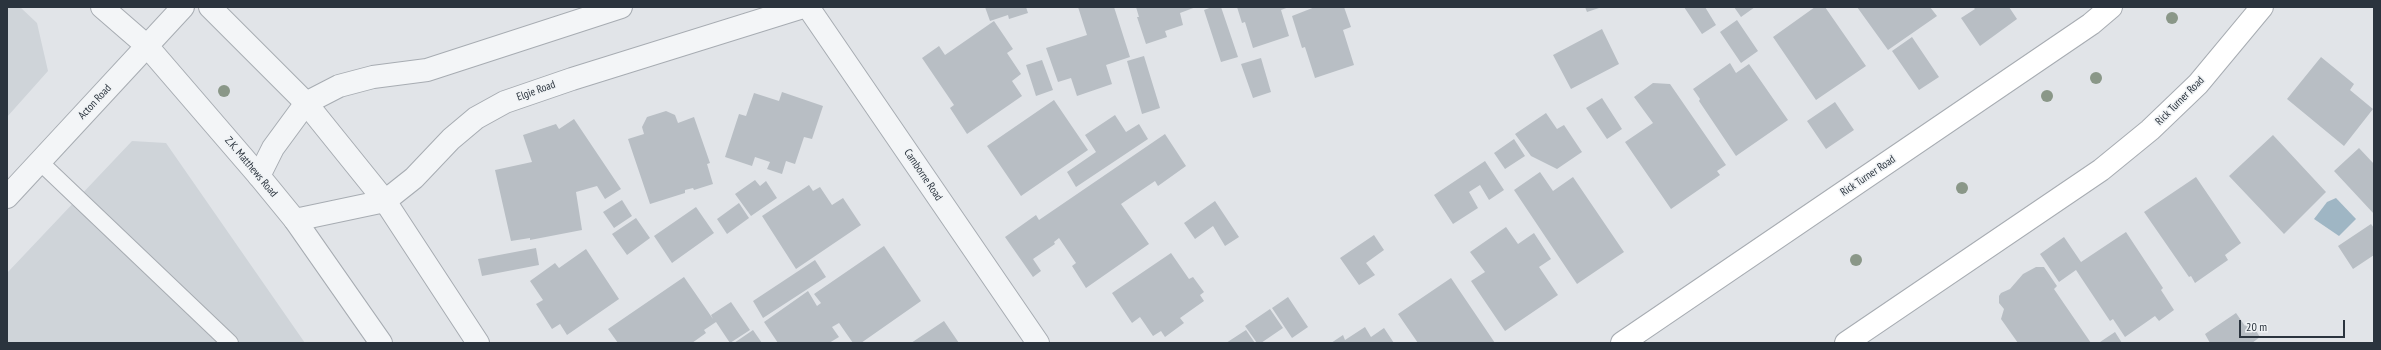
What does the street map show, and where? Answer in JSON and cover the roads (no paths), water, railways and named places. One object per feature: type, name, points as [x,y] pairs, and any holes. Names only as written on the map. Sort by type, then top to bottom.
[{"type":"main road","name":"Rick Turner Road","points":[[1622,343],[2079,32],[2111,7]]},
{"type":"main road","name":"Rick Turner Road","points":[[1846,343],[2107,165],[2150,130],[2198,84],[2262,7]]},
{"type":"street","name":"Z.K. Matthews Road","points":[[102,7],[147,46],[259,176],[295,220],[381,343]]},
{"type":"street","name":"Acton Road","points":[[7,197],[183,7]]},
{"type":"street","points":[[210,7],[306,103],[385,201],[478,343]]},
{"type":"street","points":[[259,176],[273,148],[306,103],[339,86],[357,81],[427,70],[621,7]]},
{"type":"street","name":"Elgie Road","points":[[295,220],[385,201],[414,178],[451,139],[476,118],[505,102],[572,79],[803,7]]},
{"type":"street","name":"Camborne Road","points":[[808,7],[1038,343]]},
{"type":"lane","points":[[40,162],[230,343]]},
{"type":"water","points":[[2336,198],[2356,219],[2339,236],[2314,219],[2327,202]]}]
